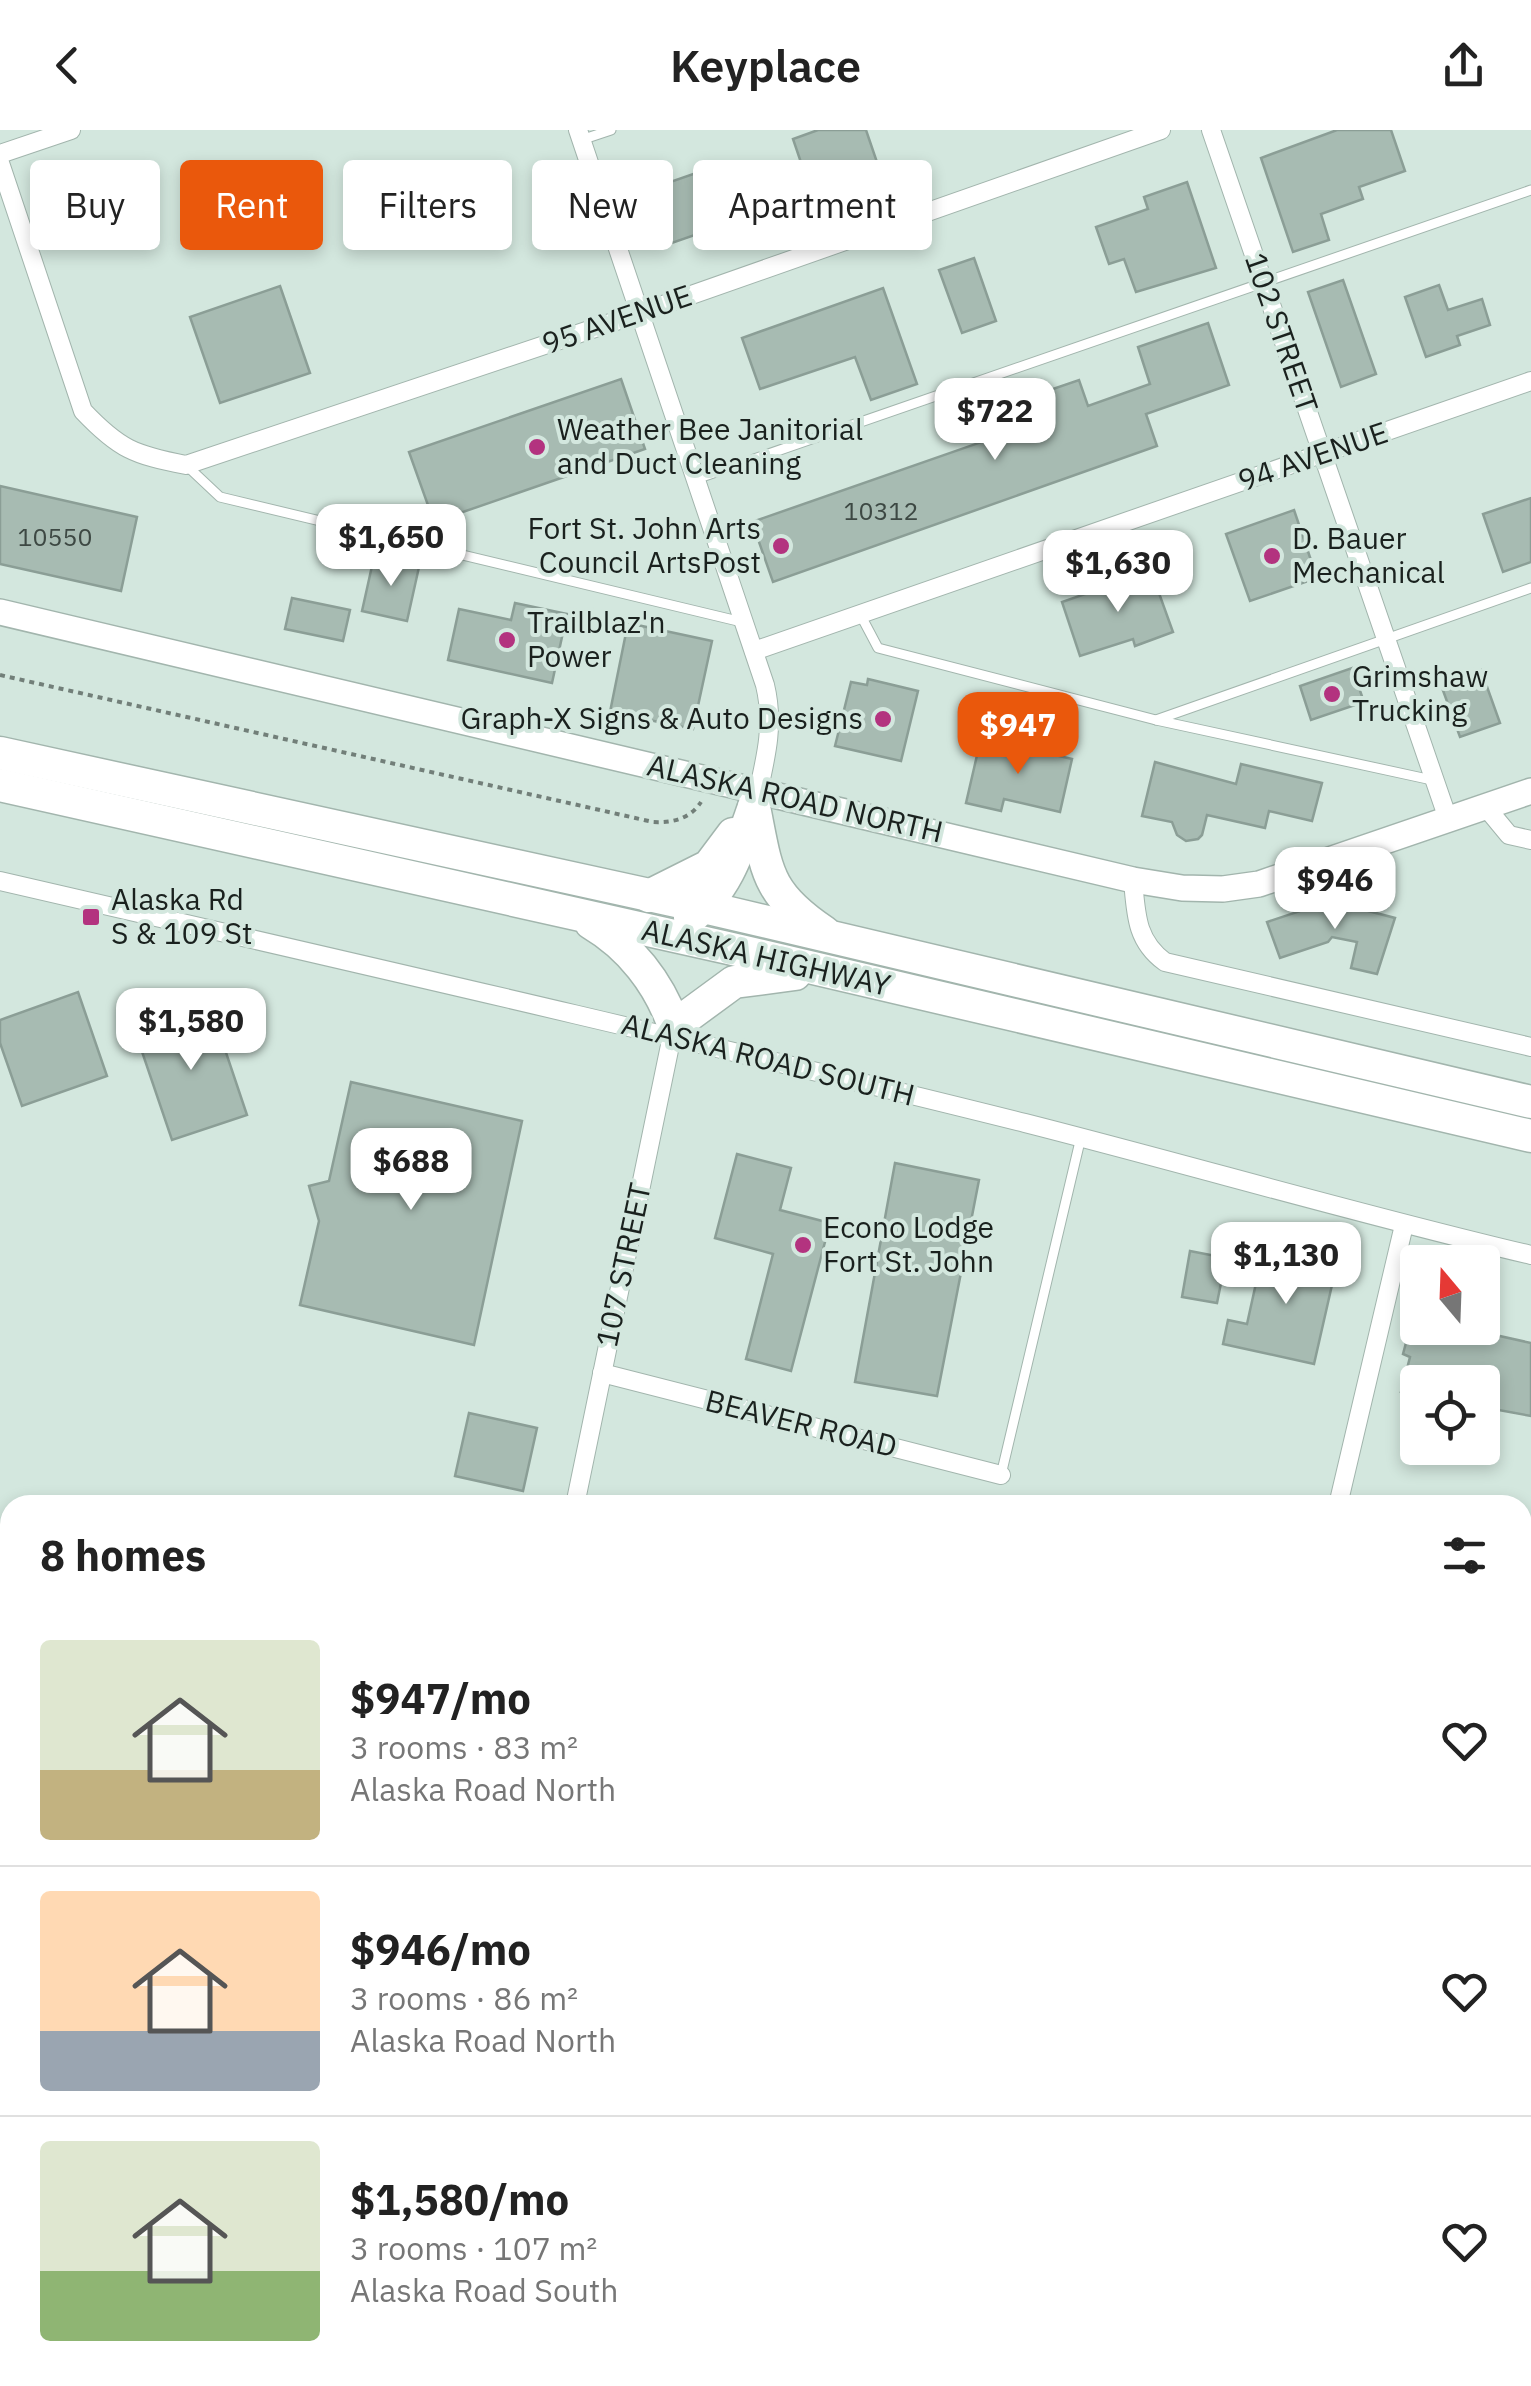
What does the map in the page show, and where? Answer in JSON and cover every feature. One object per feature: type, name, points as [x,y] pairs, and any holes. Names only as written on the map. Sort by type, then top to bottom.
[{"type":"highway","name":"ALASKA HIGHWAY","points":[[0,754],[704,907],[1531,1102]]},
{"type":"highway","name":"ALASKA HIGHWAY","points":[[0,784],[728,948],[1531,1136]]},
{"type":"highway","points":[[649,896],[708,866],[756,799]]},
{"type":"highway","points":[[667,935],[704,907],[734,863],[756,799]]},
{"type":"highway","points":[[756,799],[766,867],[778,893],[797,913],[836,940]]},
{"type":"highway","points":[[576,914],[615,938],[636,961],[666,1003],[673,1030]]},
{"type":"highway","points":[[673,1030],[704,976],[728,948],[780,927]]},
{"type":"highway","points":[[673,1030],[734,982],[762,976],[829,972]]},
{"type":"street","points":[[0,154],[71,130]]},
{"type":"street","name":"95 AVENUE","points":[[186,465],[640,313],[1161,130]]},
{"type":"street","name":"102 STREET","points":[[1211,130],[1448,819]]},
{"type":"street","points":[[580,135],[754,651],[771,717],[756,799]]},
{"type":"street","points":[[0,163],[83,410],[104,434],[130,452],[186,465]]},
{"type":"street","name":"94 AVENUE","points":[[754,651],[1531,382]]},
{"type":"street","name":"ALASKA ROAD NORTH","points":[[0,612],[713,780],[756,799],[1133,880],[1196,888],[1258,884],[1531,791]]},
{"type":"street","points":[[1486,806],[1508,835],[1531,840]]},
{"type":"street","points":[[1133,880],[1140,937],[1150,951],[1166,962],[1531,1047]]},
{"type":"street","name":"ALASKA ROAD SOUTH","points":[[0,881],[673,1030],[1404,1225],[1531,1255]]},
{"type":"street","name":"107 STREET","points":[[577,1495],[673,1030]]},
{"type":"street","points":[[1340,1495],[1404,1225]]},
{"type":"street","name":"BEAVER ROAD","points":[[602,1373],[1001,1474]]},
{"type":"lane","points":[[580,135],[611,130]]},
{"type":"lane","points":[[696,479],[1531,190]]},
{"type":"lane","points":[[186,465],[220,497],[744,622]]},
{"type":"lane","points":[[1156,720],[1531,588]]},
{"type":"lane","points":[[860,614],[878,648],[1156,720],[1435,780]]},
{"type":"lane","points":[[1001,1474],[1081,1138]]},
{"type":"path","points":[[0,676],[653,822],[670,823],[698,808],[713,780]]},
{"type":"building","points":[[818,130],[866,130],[876,160],[800,160],[793,139]]},
{"type":"building","points":[[1337,130],[1391,130],[1405,171],[1359,187],[1363,199],[1321,214],[1329,240],[1293,252],[1261,158]]},
{"type":"building","points":[[693,174],[693,236],[673,243],[673,181]]},
{"type":"building","points":[[1187,182],[1216,268],[1136,292],[1124,259],[1109,264],[1096,227],[1148,209],[1144,197]]},
{"type":"building","points":[[974,258],[996,321],[962,333],[939,270]]},
{"type":"building","points":[[1343,280],[1376,374],[1341,387],[1308,292]]},
{"type":"building","points":[[1439,285],[1448,310],[1482,299],[1490,325],[1457,336],[1460,345],[1426,357],[1405,297]]},
{"type":"building","points":[[280,286],[310,373],[220,403],[190,317]]},
{"type":"building","points":[[883,288],[917,384],[871,400],[855,357],[760,389],[742,338]]},
{"type":"building","points":[[1208,323],[1229,385],[1146,414],[1157,446],[773,582],[752,522],[1053,417],[1044,392],[1079,380],[1088,406],[1150,384],[1138,347]]},
{"type":"building","points":[[621,379],[645,449],[434,522],[409,452]]},
{"type":"building","points":[[0,486],[137,517],[121,591],[0,564]]},
{"type":"building","points":[[1531,498],[1531,562],[1503,572],[1483,514]]},
{"type":"building","name":"D. Bauer Mechanical","points":[[1294,510],[1317,578],[1250,601],[1226,534]]},
{"type":"building","points":[[374,557],[419,567],[407,621],[362,611]]},
{"type":"building","points":[[1151,571],[1173,632],[1135,646],[1133,639],[1080,656],[1062,602]]},
{"type":"building","points":[[292,598],[350,610],[343,641],[285,629]]},
{"type":"building","name":"Trailblaz'n Power","points":[[515,603],[567,614],[552,683],[448,660],[459,609],[511,620]]},
{"type":"building","points":[[628,623],[712,641],[693,729],[610,712]]},
{"type":"building","name":"Grimshaw Trucking","points":[[1352,668],[1364,702],[1311,720],[1300,686]]},
{"type":"building","points":[[1481,670],[1500,723],[1460,737],[1441,685]]},
{"type":"building","name":"Graph-X Signs & Auto Designs","points":[[868,679],[918,691],[901,761],[835,746],[851,682],[867,685]]},
{"type":"building","points":[[981,738],[1072,759],[1060,812],[1004,799],[1001,811],[966,803]]},
{"type":"building","points":[[1155,762],[1236,784],[1241,764],[1322,783],[1312,821],[1269,811],[1265,828],[1207,815],[1202,835],[1186,841],[1177,835],[1172,822],[1142,816]]},
{"type":"building","points":[[1330,901],[1395,918],[1377,974],[1351,968],[1357,942],[1332,937],[1328,942],[1280,958],[1267,922]]},
{"type":"building","points":[[78,992],[107,1076],[22,1106],[0,1043],[0,1020]]},
{"type":"building","points":[[210,1005],[247,1115],[172,1140],[135,1031]]},
{"type":"building","points":[[351,1082],[522,1121],[474,1345],[300,1305],[319,1221],[309,1186],[329,1181]]},
{"type":"building","points":[[737,1154],[791,1168],[780,1210],[830,1223],[791,1371],[746,1359],[773,1254],[715,1238]]},
{"type":"building","points":[[895,1163],[979,1180],[937,1396],[855,1382]]},
{"type":"building","points":[[1264,1247],[1337,1263],[1314,1364],[1223,1344],[1228,1320],[1247,1324]]},
{"type":"building","points":[[1190,1251],[1226,1258],[1217,1303],[1182,1297]]},
{"type":"building","points":[[1500,1336],[1531,1343],[1531,1416],[1500,1410],[1500,1365],[1408,1365],[1410,1357],[1403,1354],[1405,1345],[1500,1345]]},
{"type":"building","points":[[469,1413],[537,1428],[523,1491],[455,1476]]},
{"type":"place","name":"Weather Bee Janitorial and Duct Cleaning","points":[[537,447]]},
{"type":"place","name":"Fort St. John Arts Council ArtsPost","points":[[781,546]]},
{"type":"place","name":"D. Bauer Mechanical","points":[[1272,556]]},
{"type":"place","name":"Trailblaz'n Power","points":[[507,640]]},
{"type":"place","name":"Grimshaw Trucking","points":[[1332,694]]},
{"type":"place","name":"Graph-X Signs & Auto Designs","points":[[883,719]]},
{"type":"place","name":"Alaska Rd S & 109 St","points":[[91,917]]},
{"type":"place","name":"Econo Lodge Fort St. John","points":[[803,1245]]}]
